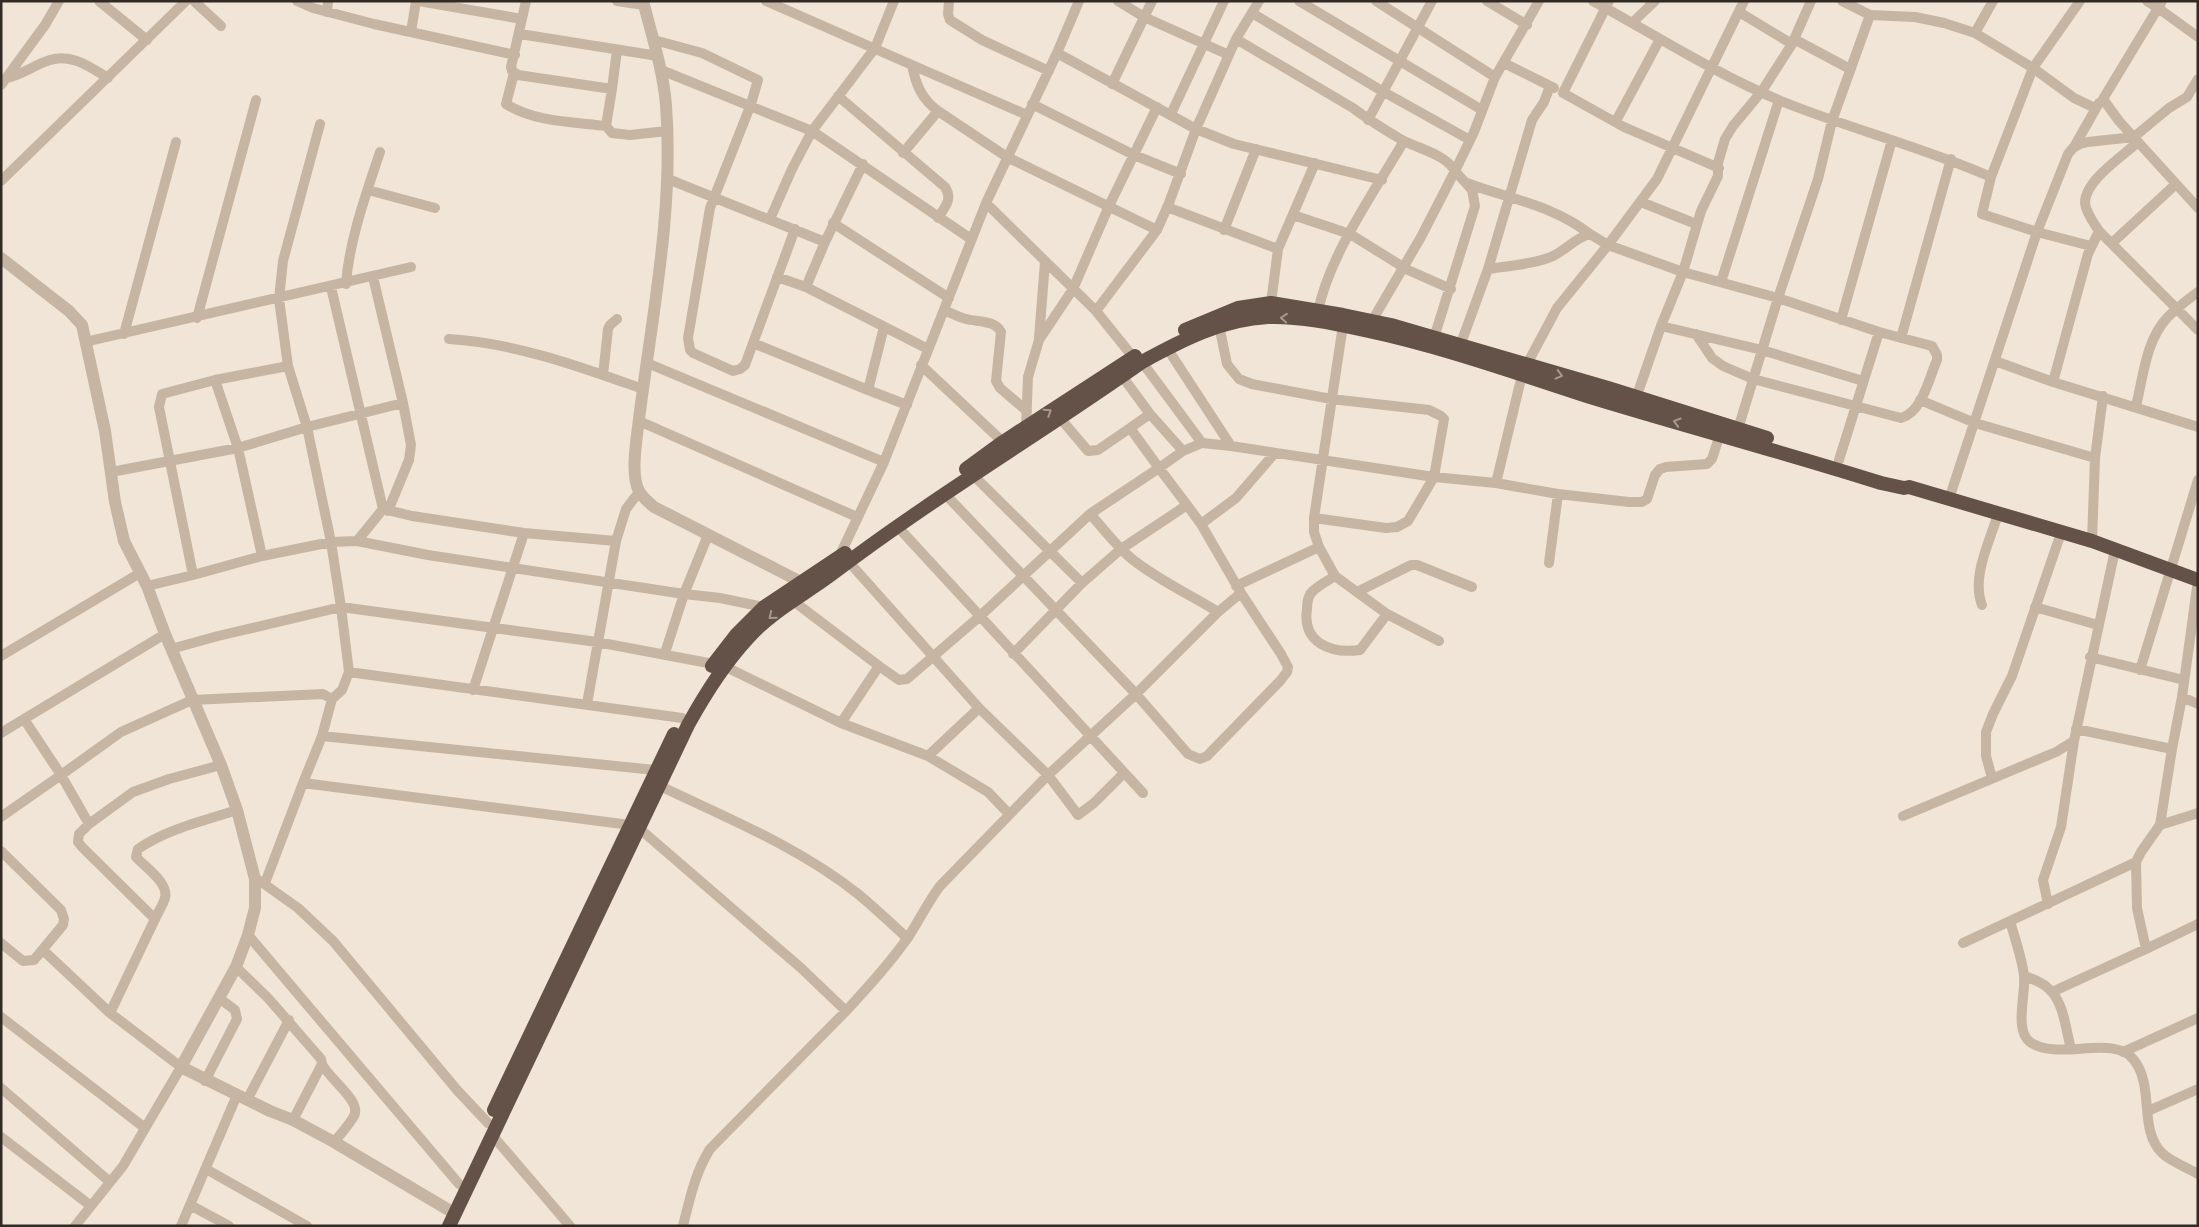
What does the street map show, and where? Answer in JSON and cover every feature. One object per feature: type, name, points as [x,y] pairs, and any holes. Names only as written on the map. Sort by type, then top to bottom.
[{"type":"highway","points":[[635,827],[655,770],[698,687],[719,664],[749,637],[844,559],[1003,442],[1138,360],[1217,315],[1238,308],[1271,303],[1372,321],[1434,338],[1524,370],[1720,434],[1881,483],[1904,488],[1909,487],[2092,541],[2169,571],[2198,580]]},
{"type":"highway","points":[[440,1226],[452,1220],[490,1129],[635,827],[660,786],[688,725],[736,635],[764,607],[801,582],[844,559],[897,526],[1122,376],[1138,360],[1219,325],[1239,319],[1270,317],[1343,325],[1636,398],[1899,479],[1909,487]]},
{"type":"highway","points":[[452,1220],[459,1184],[490,1129]]},
{"type":"street","points":[[4,82],[45,25],[59,1]]},
{"type":"street","points":[[99,1],[147,40]]},
{"type":"street","points":[[1,181],[186,1]]},
{"type":"street","points":[[194,1],[221,26]]},
{"type":"street","points":[[297,1],[328,6],[411,32],[515,55]]},
{"type":"street","points":[[411,32],[417,1],[522,19]]},
{"type":"street","points":[[526,1],[511,67],[514,73],[506,104],[512,108],[540,117],[606,126],[612,133],[618,135],[667,132]]},
{"type":"street","points":[[617,1],[644,3],[658,56],[666,104],[668,179],[639,421],[635,470],[636,484],[639,492],[654,507],[801,582]]},
{"type":"street","points":[[766,1],[1027,115]]},
{"type":"street","points":[[770,219],[792,169],[812,131],[875,48],[894,1]]},
{"type":"street","points":[[949,1],[948,14],[950,20],[982,40],[1049,71]]},
{"type":"street","points":[[1079,1],[1049,71],[986,203],[884,462],[857,517],[844,559],[979,708],[1048,775],[1078,815],[1094,803],[1124,773]]},
{"type":"street","points":[[1118,1],[1144,17],[1229,55]]},
{"type":"street","points":[[1112,84],[1152,1]]},
{"type":"street","points":[[1170,114],[1224,1]]},
{"type":"street","points":[[1096,311],[1157,230],[1181,174],[1196,129],[1236,39],[1259,1]]},
{"type":"street","points":[[1299,1],[1482,110]]},
{"type":"street","points":[[1376,1],[1495,77]]},
{"type":"street","points":[[1368,120],[1432,1]]},
{"type":"street","points":[[1487,1],[1527,25]]},
{"type":"street","points":[[1372,321],[1421,238],[1470,140],[1495,77],[1527,25],[1539,1]]},
{"type":"street","points":[[1593,1],[1608,5],[1632,23],[1779,100],[1832,121],[1951,159],[1992,177]]},
{"type":"street","points":[[1632,23],[1655,1]]},
{"type":"street","points":[[1496,483],[1524,370],[1557,308],[1608,245],[1657,179],[1744,1]]},
{"type":"street","points":[[1636,398],[1661,326],[1684,272],[1696,224],[1718,176],[1718,163],[1725,139],[1733,126],[1762,91],[1793,42],[1811,1]]},
{"type":"street","points":[[1842,1],[1860,5],[1870,16],[1915,17],[1944,23],[1975,33],[2033,68],[2074,98],[2095,108]]},
{"type":"street","points":[[1975,33],[1993,1]]},
{"type":"street","points":[[2080,1],[2033,68],[1992,177],[1982,214],[2037,232],[2091,246]]},
{"type":"street","points":[[2147,1],[2160,4],[2198,37]]},
{"type":"street","points":[[1949,499],[2037,232],[2068,154],[2160,4]]},
{"type":"street","points":[[1563,93],[1608,5]]},
{"type":"street","points":[[1739,12],[1793,42],[1850,69]]},
{"type":"street","points":[[1252,13],[1382,91],[1470,140]]},
{"type":"street","points":[[1738,429],[1778,298],[1818,179],[1832,121],[1870,16]]},
{"type":"street","points":[[520,34],[658,56]]},
{"type":"street","points":[[1616,121],[1660,38]]},
{"type":"street","points":[[1236,39],[1353,108],[1368,120],[1404,141],[1446,161],[1472,190],[1475,206],[1434,338]]},
{"type":"street","points":[[654,40],[702,54],[756,77],[758,82],[714,196],[688,338],[690,350],[693,353],[737,371],[744,365],[795,229]]},
{"type":"street","points":[[606,126],[617,50]]},
{"type":"street","points":[[1057,53],[1196,129],[1234,144],[1382,180]]},
{"type":"street","points":[[4,82],[50,59],[65,58],[82,62],[108,78]]},
{"type":"street","points":[[1504,63],[1616,121],[1624,127],[1719,168]]},
{"type":"street","points":[[912,66],[916,84],[921,94],[938,111],[1007,157],[1157,230]]},
{"type":"street","points":[[661,70],[751,104],[812,131],[971,239]]},
{"type":"street","points":[[514,73],[583,86],[612,89]]},
{"type":"street","points":[[2198,79],[2187,98],[2169,108],[2093,182],[2085,203],[2087,212],[2100,231],[2198,330]]},
{"type":"street","points":[[1460,346],[1488,269],[1532,120],[1544,102],[1550,86]]},
{"type":"street","points":[[838,96],[945,187],[949,200],[938,218]]},
{"type":"street","points":[[2103,99],[2198,208]]},
{"type":"street","points":[[197,318],[256,100]]},
{"type":"street","points":[[1721,282],[1779,100]]},
{"type":"street","points":[[1032,104],[1134,155],[1181,174]]},
{"type":"street","points":[[1039,340],[1073,289],[1108,206],[1157,107]]},
{"type":"street","points":[[903,153],[938,111]]},
{"type":"street","points":[[75,1226],[110,1182],[145,1128],[236,967],[248,935],[260,881],[322,736],[332,699],[342,690],[349,672],[331,542],[307,427],[288,366],[279,299],[283,261],[320,124]]},
{"type":"street","points":[[2073,148],[2088,142],[2136,139]]},
{"type":"street","points":[[1841,320],[1892,140]]},
{"type":"street","points":[[1318,311],[1325,283],[1350,234],[1404,141]]},
{"type":"street","points":[[124,334],[176,142]]},
{"type":"street","points":[[1224,230],[1256,149]]},
{"type":"street","points":[[346,284],[350,260],[368,190],[380,152]]},
{"type":"street","points":[[1900,338],[1951,159]]},
{"type":"street","points":[[1271,303],[1278,249],[1315,163]]},
{"type":"street","points":[[806,288],[825,242],[863,164]]},
{"type":"street","points":[[668,179],[825,242]]},
{"type":"street","points":[[1464,181],[1511,196],[1571,219],[1608,245],[1684,272],[1778,298],[1879,332],[1932,346],[1937,355],[1937,360],[1913,412],[1901,418],[1753,379],[1723,366],[1712,358],[1696,334]]},
{"type":"street","points":[[2112,243],[2176,184]]},
{"type":"street","points":[[368,190],[435,208]]},
{"type":"street","points":[[1641,202],[1696,224]]},
{"type":"street","points":[[986,203],[1096,311],[1138,360],[1202,443]]},
{"type":"street","points":[[1167,208],[1278,249]]},
{"type":"street","points":[[1293,215],[1350,234],[1403,267],[1450,289]]},
{"type":"street","points":[[834,223],[949,298]]},
{"type":"street","points":[[2053,382],[2091,246],[2100,231]]},
{"type":"street","points":[[1488,269],[1555,255],[1581,236],[1590,234]]},
{"type":"street","points":[[1,258],[70,311],[82,325],[105,430],[124,541],[147,586],[192,700],[221,765],[260,881],[298,908],[332,941],[570,1226]]},
{"type":"street","points":[[1026,427],[1028,377],[1039,340],[1045,262]]},
{"type":"street","points":[[85,342],[373,278],[411,267]]},
{"type":"street","points":[[777,277],[806,288],[928,348]]},
{"type":"street","points":[[357,540],[385,510],[409,460],[410,435],[373,278]]},
{"type":"street","points":[[331,287],[385,510]]},
{"type":"street","points":[[2136,406],[2155,338],[2166,319],[2198,292]]},
{"type":"street","points":[[944,310],[960,317],[990,323],[999,327],[1002,332],[996,381],[1000,388],[1027,411]]},
{"type":"street","points":[[603,375],[608,329],[617,320]]},
{"type":"street","points":[[1219,325],[1227,364],[1239,379],[1252,384],[1331,399],[1428,410],[1444,419],[1434,477],[1408,521],[1397,527],[1386,528],[1314,518]]},
{"type":"street","points":[[1343,325],[1322,460],[1314,518],[1314,532],[1319,548],[1335,576],[1387,614],[1439,641]]},
{"type":"street","points":[[868,390],[884,326]]},
{"type":"street","points":[[1661,326],[1762,350],[1863,381]]},
{"type":"street","points":[[1839,460],[1879,332]]},
{"type":"street","points":[[449,339],[478,340],[544,356],[643,389]]},
{"type":"street","points":[[753,343],[907,405]]},
{"type":"street","points":[[1167,348],[1231,446]]},
{"type":"street","points":[[1995,361],[2053,382],[2136,406],[2198,427]]},
{"type":"street","points":[[647,363],[884,462]]},
{"type":"street","points":[[921,365],[1003,442]]},
{"type":"street","points":[[194,575],[159,407],[162,394],[214,380],[288,366]]},
{"type":"street","points":[[1122,376],[1150,414],[1183,451]]},
{"type":"street","points":[[214,380],[238,448],[262,556]]},
{"type":"street","points":[[2092,541],[2095,458],[2103,396]]},
{"type":"street","points":[[1920,400],[1975,423],[2095,458]]},
{"type":"street","points":[[111,472],[238,448],[307,427],[403,403]]},
{"type":"street","points":[[1060,418],[1088,451],[1098,450],[1150,414]]},
{"type":"street","points":[[639,421],[857,517]]},
{"type":"street","points":[[945,494],[1136,694],[1188,754],[1194,758],[1207,756],[1287,672],[1288,667],[1238,590],[1200,524],[1130,428]]},
{"type":"street","points":[[792,600],[879,666],[902,681],[978,617],[1090,514],[1183,451],[1202,443],[1434,477],[1496,483],[1558,494],[1642,502],[1647,499],[1655,475],[1660,469],[1666,466],[1708,464],[1712,459],[1720,434]]},
{"type":"street","points":[[1200,524],[1236,498],[1274,454]]},
{"type":"street","points":[[973,475],[1082,583]]},
{"type":"street","points":[[2140,670],[2169,571],[2196,494],[2198,480]]},
{"type":"street","points":[[587,704],[616,542],[626,509],[639,492]]},
{"type":"street","points":[[1549,563],[1558,494]]},
{"type":"street","points":[[1013,654],[1082,583],[1121,549],[1187,505]]},
{"type":"street","points":[[385,510],[524,533],[616,542]]},
{"type":"street","points":[[1090,514],[1121,549],[1150,572],[1218,612]]},
{"type":"street","points":[[1982,605],[1979,596],[1980,577],[1998,514]]},
{"type":"street","points":[[897,526],[978,617],[1143,793]]},
{"type":"street","points":[[1992,778],[1986,756],[1986,732],[2012,676],[2061,532]]},
{"type":"street","points":[[473,690],[524,533]]},
{"type":"street","points":[[665,653],[684,594],[708,535]]},
{"type":"street","points":[[147,586],[262,556],[331,542],[357,540],[428,555],[720,598],[764,607]]},
{"type":"street","points":[[682,1226],[693,1182],[710,1149],[877,978],[907,938],[926,904],[940,886],[1048,775],[1136,694],[1238,590],[1319,548]]},
{"type":"street","points":[[2048,904],[2043,880],[2061,827],[2076,729],[2090,657],[2115,550]]},
{"type":"street","points":[[1357,592],[1411,565],[1417,564],[1472,587]]},
{"type":"street","points":[[1,656],[140,573]]},
{"type":"street","points":[[1335,576],[1311,593],[1308,603],[1307,624],[1312,638],[1318,644],[1340,650],[1360,650],[1387,614]]},
{"type":"street","points":[[2146,949],[2137,908],[2136,862],[2160,825],[2184,680],[2193,652],[2198,580]]},
{"type":"street","points":[[171,649],[341,607],[665,653],[719,664],[841,723],[928,756],[988,792],[1009,814]]},
{"type":"street","points":[[2035,607],[2098,625]]},
{"type":"street","points":[[1,733],[165,634]]},
{"type":"street","points":[[2090,657],[2184,680]]},
{"type":"street","points":[[841,723],[879,666]]},
{"type":"street","points":[[349,672],[682,718]]},
{"type":"street","points":[[1,816],[121,732],[192,700],[323,694],[332,699]]},
{"type":"street","points":[[2182,698],[2198,704]]},
{"type":"street","points":[[928,756],[979,708]]},
{"type":"street","points":[[24,719],[61,775],[89,824]]},
{"type":"street","points":[[2076,729],[2172,749]]},
{"type":"street","points":[[322,736],[655,770]]},
{"type":"street","points":[[1903,816],[2056,752],[2074,741]]},
{"type":"street","points":[[155,919],[78,842],[79,834],[89,824],[133,792],[169,779],[221,765]]},
{"type":"street","points":[[303,783],[635,827],[801,968],[846,1011]]},
{"type":"street","points":[[660,786],[774,841],[829,873],[857,893],[907,938]]},
{"type":"street","points":[[110,1012],[165,899],[166,892],[163,885],[136,857],[138,849],[151,840],[170,832],[237,810]]},
{"type":"street","points":[[2160,825],[2198,813]]},
{"type":"street","points":[[1,851],[60,910],[64,919],[63,925],[34,960],[23,961],[1,943]]},
{"type":"street","points":[[1963,943],[2136,862]]},
{"type":"street","points":[[2010,921],[2024,976],[2022,1027],[2024,1035],[2030,1042],[2049,1050],[2111,1049],[2123,1052],[2134,1059],[2143,1079],[2151,1134],[2158,1147],[2163,1154],[2198,1174]]},
{"type":"street","points":[[2052,992],[2198,924]]},
{"type":"street","points":[[248,935],[459,1184]]},
{"type":"street","points":[[44,950],[110,1012],[181,1067],[270,1112],[293,1120],[334,1142],[452,1220]]},
{"type":"street","points":[[236,967],[289,1020],[319,1054],[326,1073],[355,1103],[356,1110],[334,1142]]},
{"type":"street","points":[[2024,976],[2042,983],[2052,992],[2061,1011],[2071,1050]]},
{"type":"street","points":[[205,1080],[237,1019],[235,1010],[219,998]]},
{"type":"street","points":[[1,1017],[145,1128]]},
{"type":"street","points":[[2123,1052],[2198,1018]]},
{"type":"street","points":[[181,1226],[206,1169],[242,1097],[289,1020]]},
{"type":"street","points":[[293,1120],[322,1064]]},
{"type":"street","points":[[1,1088],[110,1182]]},
{"type":"street","points":[[2148,1111],[2198,1089]]},
{"type":"street","points":[[1,1137],[91,1206]]},
{"type":"street","points":[[206,1169],[307,1226]]},
{"type":"street","points":[[190,1205],[229,1226]]}]
